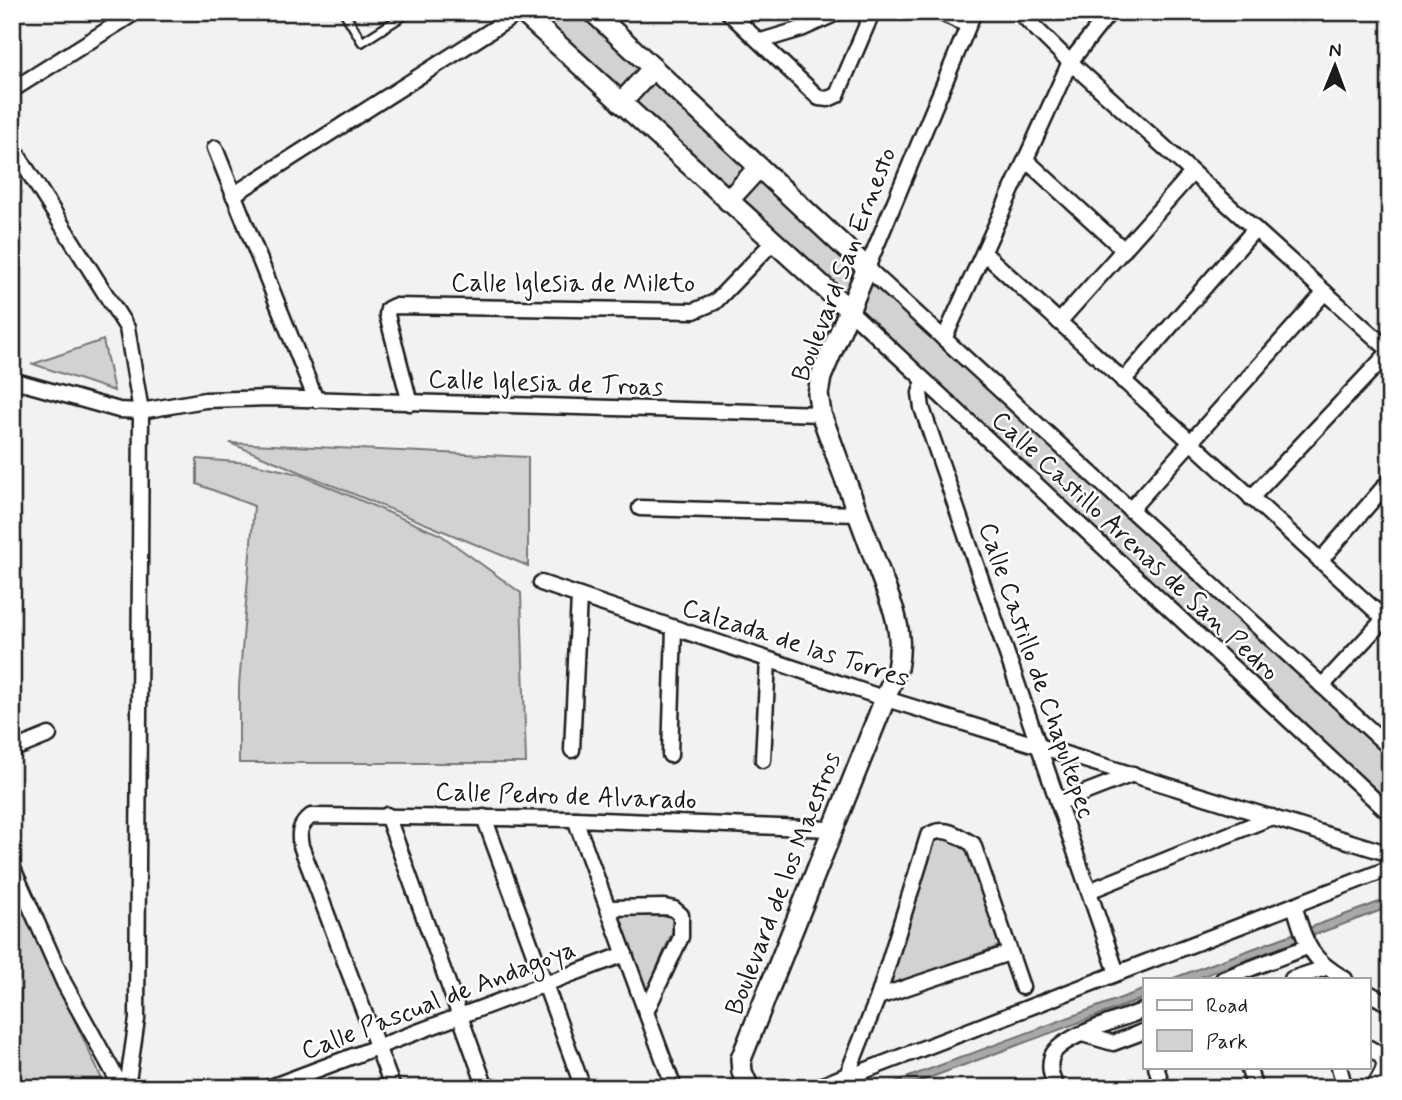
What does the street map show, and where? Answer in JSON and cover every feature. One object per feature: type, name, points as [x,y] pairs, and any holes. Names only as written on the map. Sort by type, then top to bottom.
[{"type":"main road","points":[[521,12],[849,310]]},
{"type":"main road","points":[[593,12],[867,268]]},
{"type":"main road","points":[[621,103],[653,68]]},
{"type":"main road","points":[[728,201],[759,167]]},
{"type":"main road","name":"Boulevard San Ernesto","points":[[867,268],[821,377],[818,394],[821,414],[901,635],[897,669],[883,698]]},
{"type":"main road","name":"Boulevard de los Maestros","points":[[748,1087],[742,1072],[741,1059],[883,698]]},
{"type":"main road","points":[[822,1088],[845,1083]]},
{"type":"street","points":[[12,90],[136,12]]},
{"type":"street","points":[[233,195],[521,12]]},
{"type":"street","points":[[728,12],[819,98],[828,99],[836,95],[869,20],[867,12]]},
{"type":"street","points":[[761,41],[801,30],[839,12]]},
{"type":"street","points":[[939,12],[971,18]]},
{"type":"street","points":[[1019,12],[1070,62],[1390,351],[1251,498]]},
{"type":"street","points":[[944,338],[1070,62],[1110,12]]},
{"type":"street","name":"Boulevard San Ernesto","points":[[867,268],[971,18]]},
{"type":"street","points":[[12,146],[127,328],[142,411],[137,1019],[124,1088]]},
{"type":"street","points":[[215,148],[316,400]]},
{"type":"street","points":[[1026,160],[1124,250]]},
{"type":"street","points":[[1059,322],[1192,173]]},
{"type":"street","points":[[1123,381],[1255,229]]},
{"type":"street","name":"Calle Iglesia de Mileto","points":[[410,403],[387,316],[388,309],[394,306],[694,311],[715,302],[774,242]]},
{"type":"street","points":[[984,253],[1320,561],[1388,619],[1322,686]]},
{"type":"street","name":"Calle Castillo Arenas de San Pedro","points":[[867,268],[1390,748]]},
{"type":"street","points":[[1130,510],[1325,292]]},
{"type":"street","name":"Calle Castillo Arenas de San Pedro","points":[[849,310],[1390,814]]},
{"type":"street","name":"Calle Iglesia de Troas","points":[[12,380],[119,410],[142,411],[205,400],[269,398],[821,414]]},
{"type":"street","name":"Calle Castillo de Chapultepec","points":[[924,381],[920,393],[922,408],[1117,973]]},
{"type":"street","points":[[1320,561],[1390,480]]},
{"type":"street","points":[[640,508],[859,514]]},
{"type":"street","name":"Calzada de las Torres","points":[[541,583],[883,698],[1390,854]]},
{"type":"street","points":[[572,750],[579,596]]},
{"type":"street","points":[[670,755],[674,628]]},
{"type":"street","points":[[763,760],[768,660]]},
{"type":"street","points":[[12,750],[49,735]]},
{"type":"street","points":[[1058,803],[1133,774]]},
{"type":"street","points":[[387,815],[486,1088]]},
{"type":"street","name":"Calle Pedro de Alvarado","points":[[377,1048],[301,846],[299,834],[303,823],[311,816],[575,818],[831,829]]},
{"type":"street","points":[[484,817],[583,1088]]},
{"type":"street","points":[[1088,891],[1272,817]]},
{"type":"street","points":[[575,818],[674,1088]]},
{"type":"street","points":[[845,1083],[878,997],[929,836],[936,830],[946,830],[973,844],[1022,987]]},
{"type":"street","points":[[12,866],[64,983],[124,1088]]},
{"type":"street","points":[[845,1083],[1117,973],[1390,868]]},
{"type":"street","points":[[1294,905],[1304,937],[1325,968],[1343,978]]},
{"type":"street","points":[[608,908],[665,907],[674,909],[681,915],[681,937],[646,1012]]},
{"type":"street","points":[[1225,978],[1304,937]]},
{"type":"street","points":[[878,997],[1009,953]]},
{"type":"street","name":"Calle Pascual de Andagoya","points":[[268,1088],[295,1084],[377,1048],[625,954]]},
{"type":"street","points":[[1309,976],[1325,968]]},
{"type":"street","points":[[1370,994],[1390,1004]]},
{"type":"street","points":[[1056,1088],[1050,1071],[1052,1055],[1060,1046],[1082,1034],[1143,1011]]},
{"type":"street","points":[[1082,1034],[1113,1043],[1143,1032]]},
{"type":"street","points":[[377,1048],[393,1088]]},
{"type":"street","points":[[1370,1048],[1381,1054],[1384,1061],[1384,1070],[1373,1088]]},
{"type":"street","points":[[1156,1068],[1163,1088]]},
{"type":"street","points":[[1248,1068],[1255,1088]]},
{"type":"street","points":[[1339,1068],[1345,1088]]},
{"type":"lane","points":[[344,12],[362,42],[409,12]]},
{"type":"green space","points":[[529,12],[587,12],[1390,752],[1390,811]]},
{"type":"green space","points":[[103,340],[114,391],[33,364]]},
{"type":"green space","points":[[230,443],[528,457],[528,566]]},
{"type":"green space","points":[[197,459],[250,463],[299,474],[441,535],[521,593],[526,763],[239,763],[239,686],[254,506],[197,484]]},
{"type":"green space","points":[[937,835],[947,836],[969,848],[1002,945],[885,988],[932,841]]},
{"type":"green space","points":[[12,884],[106,1088],[29,1088],[12,1079]]},
{"type":"green space","points":[[620,916],[670,916],[676,923],[646,994]]},
{"type":"shaded area","points":[[1390,898],[1390,907],[1198,978],[1174,978]]},
{"type":"shaded area","points":[[1143,990],[1143,999],[902,1088],[879,1088]]}]
